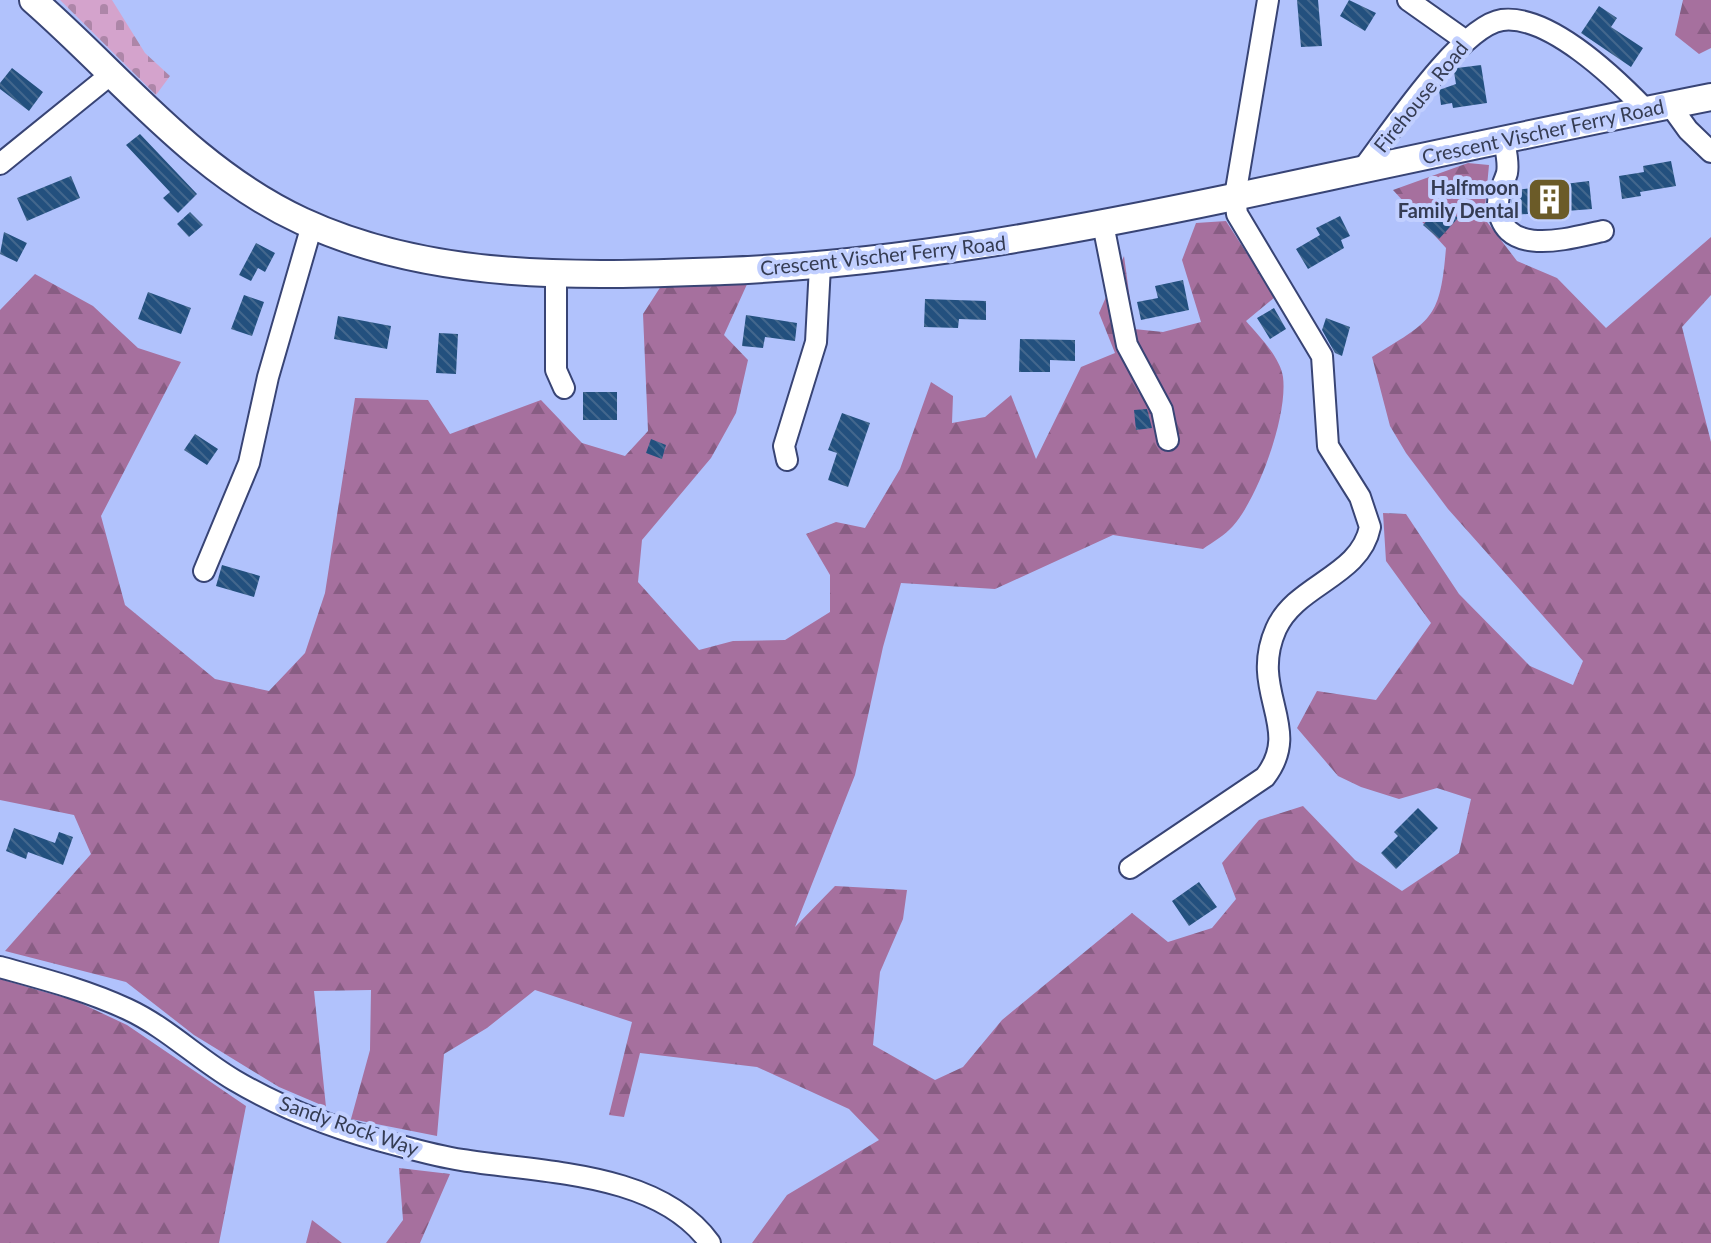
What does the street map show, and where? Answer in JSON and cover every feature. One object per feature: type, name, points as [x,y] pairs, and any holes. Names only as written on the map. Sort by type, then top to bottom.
[{"type":"main road","name":"Crescent Vischer Ferry Road","points":[[33,0],[144,109],[210,162],[276,208],[347,240],[422,261],[501,271],[654,275],[820,266],[921,256],[1103,224],[1711,97]]},
{"type":"street","points":[[1130,868],[1265,777],[1277,762],[1282,732],[1266,678],[1276,630],[1297,599],[1359,553],[1370,527],[1360,497],[1328,446],[1322,356],[1242,227],[1235,196],[1268,0]]},
{"type":"street","points":[[1408,0],[1466,41]]},
{"type":"street","name":"Firehouse Road","points":[[1361,171],[1444,64],[1485,26],[1502,20],[1547,29],[1658,107],[1711,152]]},
{"type":"street","points":[[0,164],[110,75]]},
{"type":"street","points":[[1504,141],[1508,169],[1498,201],[1501,220],[1511,231],[1527,241],[1544,243],[1603,231]]},
{"type":"street","points":[[1103,224],[1127,345],[1162,410],[1168,440]]},
{"type":"street","points":[[204,571],[249,463],[268,377],[312,225]]},
{"type":"street","points":[[787,460],[784,446],[816,342],[820,266]]},
{"type":"street","points":[[556,272],[556,370],[564,388]]},
{"type":"street","name":"Sandy Rock Way","points":[[0,967],[89,993],[130,1011],[233,1079],[295,1111],[393,1144],[462,1160],[560,1170],[624,1188],[669,1207],[710,1243]]},
{"type":"green space","points":[[60,0],[112,0],[145,53],[170,76],[156,95]]},
{"type":"green space","points":[[1683,0],[1711,0],[1711,48],[1699,54],[1675,35]]},
{"type":"green space","points":[[1468,163],[1489,165],[1484,218],[1517,261],[1557,278],[1606,328],[1711,237],[1711,295],[1682,327],[1711,442],[1711,1243],[752,1243],[787,1195],[879,1140],[849,1109],[757,1067],[640,1053],[624,1117],[609,1115],[632,1022],[535,990],[487,1028],[444,1054],[437,1136],[351,1119],[370,1050],[371,990],[314,991],[326,1107],[279,1087],[194,1035],[126,982],[5,951],[91,854],[74,815],[0,800],[0,310],[35,274],[93,306],[138,348],[181,362],[101,516],[125,605],[215,679],[269,691],[305,653],[325,593],[355,398],[428,400],[450,434],[541,400],[582,443],[625,456],[648,431],[643,314],[663,283],[748,282],[724,335],[748,360],[736,413],[711,458],[642,540],[638,582],[699,650],[733,641],[785,640],[830,612],[830,575],[806,534],[836,522],[865,528],[900,469],[931,382],[953,396],[952,423],[985,417],[1011,395],[1036,459],[1081,367],[1115,353],[1099,313],[1124,256],[1134,329],[1163,332],[1201,322],[1182,260],[1196,223],[1226,221],[1275,297],[1246,321],[1273,354],[1283,377],[1281,413],[1276,434],[1261,477],[1243,513],[1230,529],[1203,549],[1113,535],[995,589],[901,583],[883,647],[855,775],[795,927],[835,886],[907,890],[903,919],[880,972],[873,1045],[935,1080],[963,1067],[1002,1020],[1132,913],[1168,942],[1212,928],[1236,899],[1222,863],[1259,820],[1303,806],[1355,860],[1402,891],[1459,853],[1471,799],[1437,788],[1399,799],[1361,787],[1338,776],[1297,728],[1317,691],[1376,700],[1431,623],[1386,561],[1383,513],[1406,514],[1459,594],[1530,666],[1573,685],[1583,661],[1448,509],[1406,453],[1390,426],[1372,357],[1429,316],[1436,304],[1444,272],[1446,248],[1393,190]]},
{"type":"green space","points":[[0,979],[76,1001],[127,1025],[246,1106],[219,1243],[0,1243]]},
{"type":"green space","points":[[399,1168],[450,1174],[420,1243],[386,1243],[403,1220]]},
{"type":"green space","points":[[312,1220],[342,1243],[306,1243]]},
{"type":"building","points":[[1297,0],[1318,0],[1322,46],[1301,47]]},
{"type":"building","points":[[1349,0],[1376,13],[1365,31],[1340,16]]},
{"type":"building","points":[[1599,6],[1617,18],[1611,27],[1643,48],[1631,67],[1581,33]]},
{"type":"building","points":[[1481,65],[1487,103],[1453,108],[1452,103],[1441,105],[1439,90],[1456,84],[1454,72],[1457,68]]},
{"type":"building","points":[[12,68],[43,92],[29,111],[0,89],[0,83]]},
{"type":"building","points":[[140,134],[197,194],[178,213],[163,198],[170,192],[126,145]]},
{"type":"building","points":[[1671,161],[1676,186],[1640,192],[1641,196],[1622,199],[1619,176],[1644,172],[1643,166]]},
{"type":"building","points":[[71,176],[80,198],[27,221],[17,198]]},
{"type":"building","name":"Halfmoon Family Dental","points":[[1589,181],[1592,209],[1514,215],[1511,202],[1515,190]]},
{"type":"building","points":[[1442,204],[1458,218],[1439,239],[1423,225]]},
{"type":"building","points":[[190,212],[203,225],[189,237],[177,224]]},
{"type":"building","points":[[1340,216],[1350,236],[1341,240],[1344,248],[1308,269],[1296,249],[1320,235],[1316,228]]},
{"type":"building","points":[[4,232],[27,243],[17,262],[0,254]]},
{"type":"building","points":[[256,243],[275,253],[265,272],[258,268],[251,281],[239,275]]},
{"type":"building","points":[[1183,280],[1189,310],[1141,320],[1137,302],[1158,298],[1155,286]]},
{"type":"building","points":[[148,292],[191,308],[181,334],[138,319]]},
{"type":"building","points":[[244,295],[264,302],[252,336],[231,329]]},
{"type":"building","points":[[925,299],[986,301],[986,320],[959,319],[958,328],[924,327]]},
{"type":"building","points":[[1274,308],[1286,329],[1270,339],[1257,318]]},
{"type":"building","points":[[746,315],[797,323],[795,341],[765,337],[763,348],[742,346]]},
{"type":"building","points":[[338,316],[391,326],[387,349],[334,339]]},
{"type":"building","points":[[1326,318],[1350,327],[1342,356],[1335,353],[1322,330]]},
{"type":"building","points":[[439,333],[458,334],[456,374],[436,373]]},
{"type":"building","points":[[1020,339],[1075,340],[1075,361],[1050,360],[1050,372],[1019,372]]},
{"type":"building","points":[[583,392],[617,392],[617,420],[583,420]]},
{"type":"building","points":[[1147,409],[1152,428],[1136,430],[1134,410]]},
{"type":"building","points":[[842,413],[870,423],[848,487],[828,480],[837,453],[828,450]]},
{"type":"building","points":[[195,434],[218,449],[207,465],[184,450]]},
{"type":"building","points":[[651,439],[666,445],[662,459],[646,453]]},
{"type":"building","points":[[222,565],[260,576],[254,597],[216,586]]},
{"type":"building","points":[[1418,808],[1438,828],[1396,869],[1381,853],[1398,836],[1394,832]]},
{"type":"building","points":[[14,828],[55,843],[59,832],[73,837],[63,865],[28,852],[26,859],[6,851]]},
{"type":"building","points":[[1199,882],[1217,907],[1189,926],[1172,901]]},
{"type":"place","name":"Halfmoon Family Dental","points":[[1550,199]]}]
